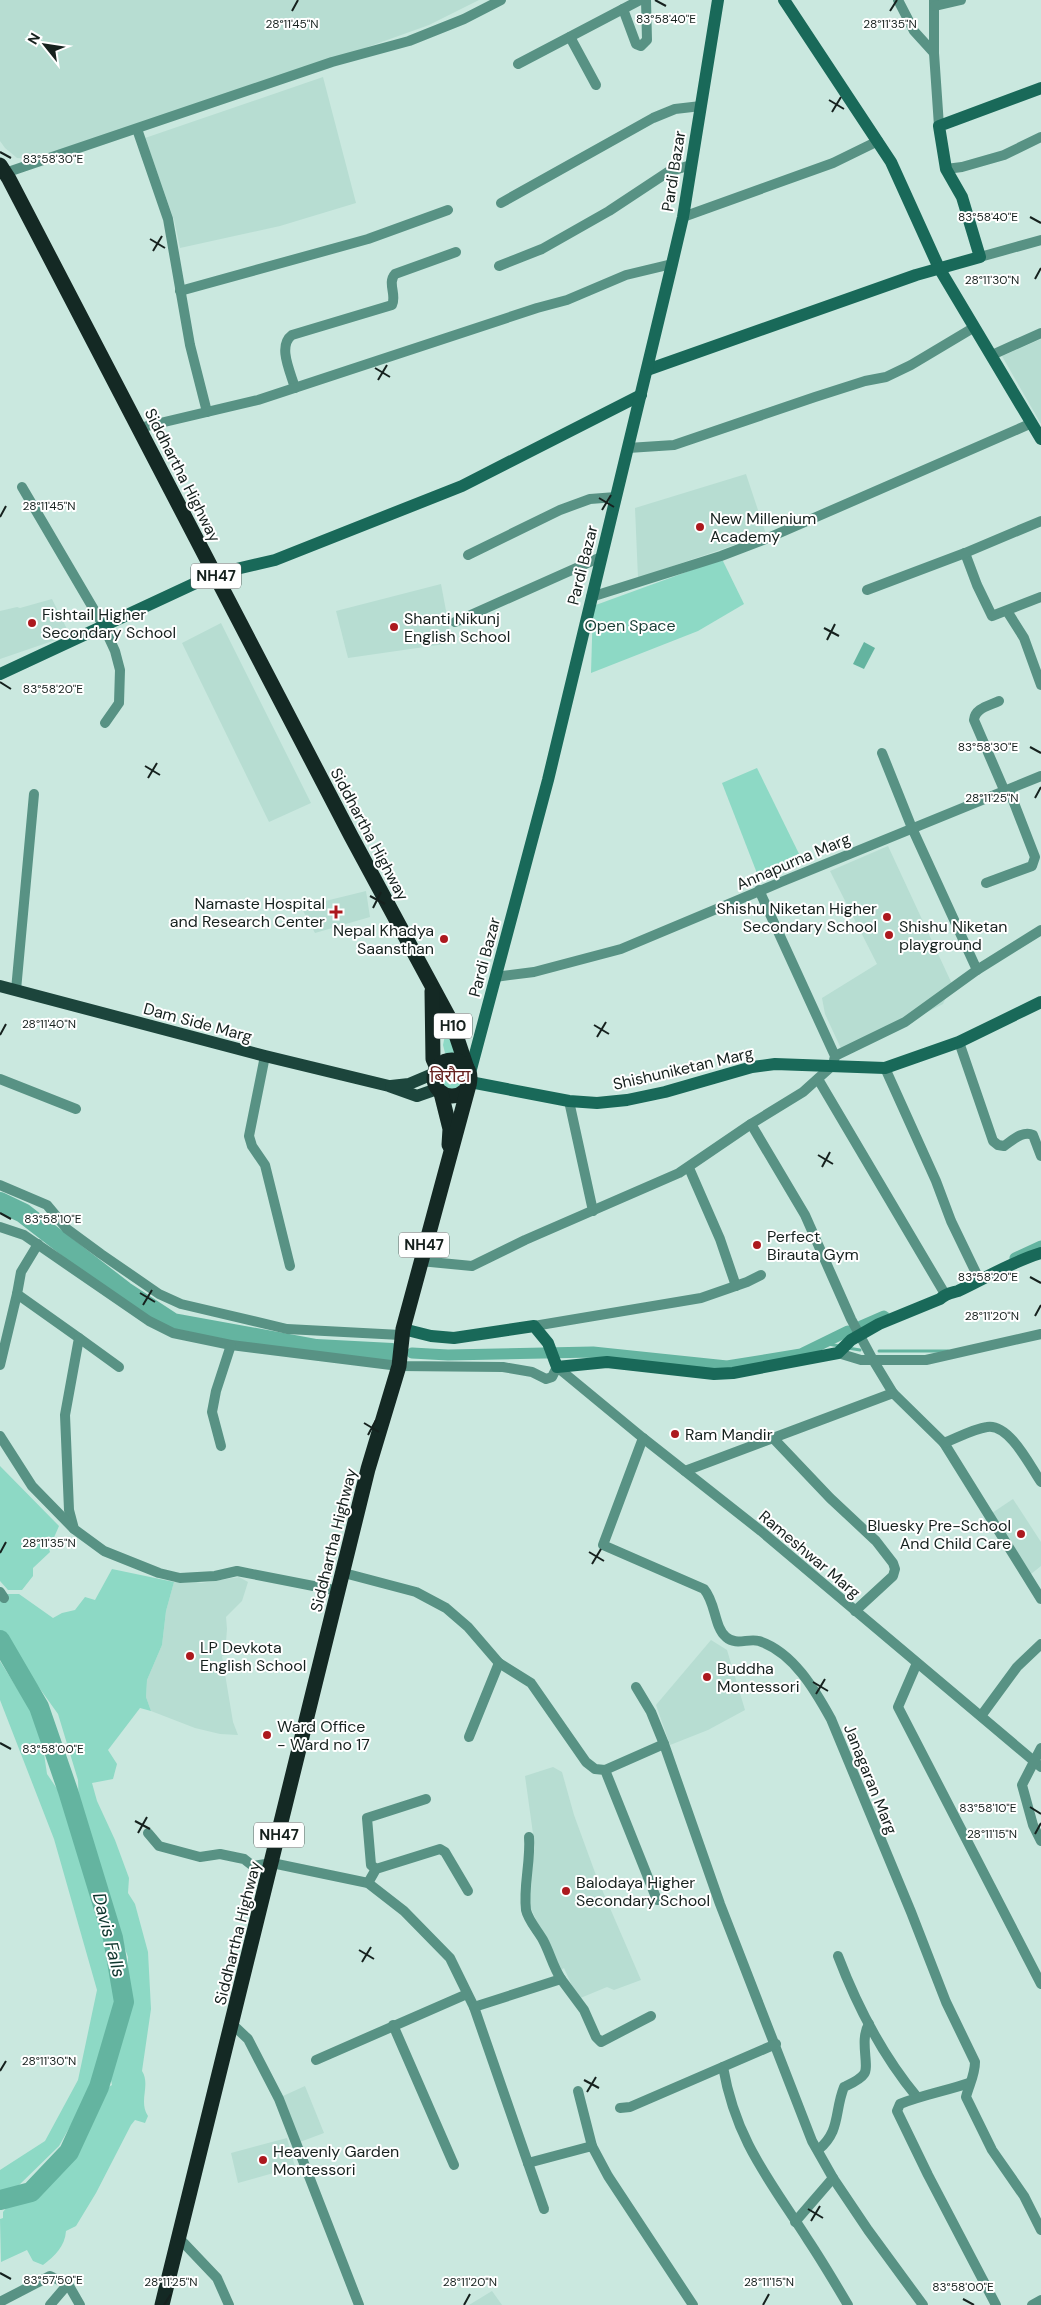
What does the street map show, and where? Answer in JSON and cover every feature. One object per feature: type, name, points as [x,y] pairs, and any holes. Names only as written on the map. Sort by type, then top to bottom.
[{"type":"highway","name":"Siddhartha Highway","points":[[3,169],[350,836],[432,986]]},
{"type":"highway","name":"NH47","points":[[432,986],[435,1084],[439,1091],[450,1129],[449,1153]]},
{"type":"highway","name":"H10","points":[[432,986],[452,1023],[469,1077]]},
{"type":"highway","points":[[436,1071],[441,1064],[452,1060],[463,1064],[469,1077],[462,1094],[446,1096],[439,1091]]},
{"type":"highway","name":"NH47","points":[[399,1366],[402,1334],[449,1153],[460,1126],[469,1077]]},
{"type":"highway","name":"Siddhartha Highway","points":[[162,2305],[344,1573],[368,1469],[399,1366]]},
{"type":"main road","name":"Pardi Bazar","points":[[469,1077],[548,780],[683,217],[718,0]]},
{"type":"main road","points":[[784,0],[891,162],[939,268],[973,328],[980,334],[1041,439]]},
{"type":"main road","points":[[647,370],[939,268],[980,257],[962,197],[946,168],[940,126],[1041,88]]},
{"type":"main road","points":[[0,674],[215,574],[275,560],[462,486],[641,395]]},
{"type":"main road","name":"Dam Side Marg","points":[[0,986],[265,1056],[389,1086],[418,1096],[439,1091]]},
{"type":"main road","name":"Shishuniketan Marg","points":[[469,1077],[570,1101],[597,1103],[627,1100],[674,1090],[752,1067],[776,1064],[834,1061],[884,1068],[959,1042],[1041,1002]]},
{"type":"main road","points":[[389,1086],[409,1084],[436,1071]]},
{"type":"main road","points":[[402,1334],[454,1338],[534,1326],[548,1343],[557,1366],[607,1362],[714,1374],[733,1373],[839,1352],[855,1338],[879,1324],[940,1299],[945,1294],[957,1291],[1016,1262],[1041,1253]]},
{"type":"street","points":[[3,169],[137,129],[332,62],[409,41],[464,20],[501,0]]},
{"type":"street","points":[[518,64],[640,0]]},
{"type":"street","points":[[624,8],[636,44],[641,46],[647,40],[646,0]]},
{"type":"street","points":[[898,0],[914,31],[934,53]]},
{"type":"street","points":[[940,126],[934,53],[935,3],[961,0]]},
{"type":"street","points":[[570,36],[596,85]]},
{"type":"street","points":[[501,203],[653,118],[675,109],[701,106]]},
{"type":"street","points":[[137,129],[168,219],[190,345],[207,412]]},
{"type":"street","points":[[946,168],[962,167],[1004,154],[1041,137]]},
{"type":"street","points":[[683,217],[834,163],[878,141]]},
{"type":"street","points":[[499,266],[542,249],[609,211],[668,172],[691,164]]},
{"type":"street","points":[[180,291],[359,242],[448,210]]},
{"type":"street","points":[[980,257],[1041,240]]},
{"type":"street","points":[[295,388],[284,346],[287,339],[292,335],[392,305],[394,299],[391,280],[395,274],[456,252]]},
{"type":"street","points":[[139,428],[258,400],[528,311],[567,300],[626,275],[672,264]]},
{"type":"street","points":[[628,448],[674,445],[815,397],[865,381],[886,377],[912,365],[973,328]]},
{"type":"street","points":[[992,355],[1041,333]]},
{"type":"street","points":[[591,597],[722,556],[768,538],[1032,423]]},
{"type":"street","points":[[22,487],[102,625],[115,651],[120,670],[119,703],[105,723]]},
{"type":"street","points":[[468,555],[560,510],[590,499],[616,496]]},
{"type":"street","points":[[867,590],[965,553],[1041,521]]},
{"type":"street","points":[[965,553],[990,614],[995,616],[1041,597]]},
{"type":"street","points":[[455,622],[601,557]]},
{"type":"street","points":[[1007,610],[1024,638],[1041,685]]},
{"type":"street","points":[[986,883],[1032,866],[1035,862],[1035,857],[1007,791],[974,720],[975,714],[978,711],[999,701]]},
{"type":"street","points":[[882,753],[912,828],[977,970]]},
{"type":"street","name":"Annapurna Marg","points":[[495,976],[534,972],[621,949],[759,890],[1041,776]]},
{"type":"street","points":[[16,990],[34,794]]},
{"type":"street","points":[[759,890],[834,1061]]},
{"type":"street","points":[[420,1261],[472,1266],[525,1240],[688,1168],[751,1124],[803,1092],[834,1061],[905,1022],[952,990],[977,970],[1041,930]]},
{"type":"street","points":[[959,1042],[993,1141],[1004,1146],[1023,1134],[1029,1133],[1033,1135],[1041,1156]]},
{"type":"street","points":[[265,1056],[249,1136],[252,1146],[265,1165],[290,1266]]},
{"type":"street","points":[[884,1068],[936,1182],[951,1221],[979,1279]]},
{"type":"street","points":[[0,1079],[76,1109]]},
{"type":"street","points":[[818,1079],[945,1294]]},
{"type":"street","points":[[570,1101],[593,1211]]},
{"type":"street","points":[[751,1124],[805,1215],[855,1338],[873,1360],[893,1393],[944,1443],[1041,1599]]},
{"type":"street","points":[[688,1168],[720,1239],[736,1286]]},
{"type":"street","points":[[0,1185],[47,1205],[67,1229],[159,1294],[181,1304],[287,1329],[402,1334]]},
{"type":"street","points":[[0,1227],[24,1235],[149,1321],[173,1333],[232,1345],[399,1366],[503,1367],[532,1372],[546,1378],[552,1377],[557,1366]]},
{"type":"street","points":[[0,1365],[21,1272],[38,1244]]},
{"type":"street","points":[[534,1326],[701,1298],[762,1275]]},
{"type":"street","points":[[17,1294],[119,1367]]},
{"type":"street","points":[[839,1352],[861,1360],[926,1360],[1041,1334]]},
{"type":"street","points":[[74,1529],[69,1510],[65,1415],[79,1338]]},
{"type":"street","points":[[221,1446],[212,1412],[216,1391],[232,1345]]},
{"type":"street","name":"Rameshwar Marg","points":[[557,1366],[855,1611],[1037,1764]]},
{"type":"street","points":[[685,1471],[893,1393]]},
{"type":"street","points":[[944,1443],[988,1426],[999,1427],[1010,1436],[1041,1482]]},
{"type":"street","points":[[0,1436],[32,1486],[74,1529],[104,1551],[166,1575],[180,1578],[215,1576],[237,1571],[339,1591]]},
{"type":"street","name":"Janagaran Marg","points":[[643,1438],[603,1545],[704,1589],[712,1601],[720,1629],[725,1636],[737,1642],[754,1640],[770,1647],[798,1669],[820,1698],[831,1719],[911,1912],[946,2002],[975,2062],[975,2073],[969,2083],[966,2097],[992,2150],[1024,2196],[1041,2230]]},
{"type":"street","points":[[773,1438],[830,1498],[876,1541],[893,1563],[895,1569],[893,1576],[855,1611]]},
{"type":"street","points":[[344,1573],[416,1592],[446,1608],[468,1627],[499,1663],[531,1683],[586,1762],[595,1769],[605,1770],[664,1744]]},
{"type":"street","points":[[981,1716],[1017,1667],[1041,1644]]},
{"type":"street","points":[[469,1737],[499,1663]]},
{"type":"street","points":[[916,1663],[898,1707],[1041,1984]]},
{"type":"street","points":[[636,1687],[651,1712],[664,1744],[720,1904],[776,2044],[812,2142],[833,2178],[868,2230],[923,2305]]},
{"type":"street","points":[[1041,1748],[1037,1764],[1022,1785],[1033,1825],[1041,1841]]},
{"type":"street","points":[[605,1770],[657,1900]]},
{"type":"street","points":[[376,1869],[371,1865],[366,1818],[426,1799]]},
{"type":"street","points":[[148,1833],[159,1846],[200,1857],[220,1854],[244,1859],[253,1866],[272,1863],[368,1883],[404,1911],[450,1958],[468,1994],[544,2209]]},
{"type":"street","points":[[530,1837],[531,1856],[526,1894],[526,1912],[544,1942],[555,1969],[584,2010],[596,2037],[601,2042],[651,2016]]},
{"type":"street","points":[[368,1883],[376,1869],[440,1849],[444,1852],[468,1891]]},
{"type":"street","points":[[838,1956],[869,2024],[898,2075],[917,2097]]},
{"type":"street","points":[[474,2007],[561,1979]]},
{"type":"street","points":[[316,2060],[468,1994]]},
{"type":"street","points":[[232,2024],[248,2039],[279,2099],[359,2305]]},
{"type":"street","points":[[818,2150],[827,2142],[836,2127],[844,2087],[864,2075],[866,2070],[863,2046],[865,2031],[869,2024]]},
{"type":"street","points":[[393,2025],[454,2165]]},
{"type":"street","points":[[620,2108],[630,2107],[776,2044]]},
{"type":"street","points":[[723,2067],[728,2097],[740,2130],[766,2180],[848,2305]]},
{"type":"street","points":[[969,2083],[943,2092],[917,2097],[900,2104],[897,2112],[928,2176],[996,2305]]},
{"type":"street","points":[[578,2091],[592,2146],[608,2176],[693,2305]]},
{"type":"street","points":[[528,2163],[592,2146]]},
{"type":"street","points":[[795,2222],[833,2178]]},
{"type":"street","points":[[178,2237],[217,2278],[229,2305]]},
{"type":"street","points":[[0,2302],[50,2276],[68,2284],[80,2305]]},
{"type":"street","points":[[50,2305],[68,2284]]},
{"type":"street","points":[[1032,2305],[1041,2300]]},
{"type":"shaded area","points":[[0,0],[479,0],[429,25],[351,53],[35,159],[17,158],[0,141]]},
{"type":"shaded area","points":[[323,77],[356,203],[280,226],[180,248],[174,220],[145,138]]},
{"type":"shaded area","points":[[1041,339],[1041,424],[1002,356]]},
{"type":"shaded area","name":"New Millenium Academy","points":[[746,474],[766,534],[638,578],[635,508]]},
{"type":"shaded area","name":"Shanti Nikunj English School","points":[[441,584],[452,643],[348,658],[336,611]]},
{"type":"shaded area","name":"Fishtail Higher Secondary School","points":[[52,599],[70,635],[0,659],[0,611],[20,608]]},
{"type":"shaded area","points":[[221,623],[311,803],[269,822],[182,643]]},
{"type":"shaded area","points":[[864,642],[875,648],[864,669],[853,664]]},
{"type":"shaded area","name":"Shishu Niketan Higher Secondary School","points":[[888,846],[952,984],[943,1004],[844,1055],[825,1014],[822,998],[877,964],[830,871]]},
{"type":"shaded area","name":"Namaste Hospital and Research Center","points":[[366,891],[370,917],[315,933],[301,907]]},
{"type":"shaded area","name":"Bluesky Pre-School And Child Care","points":[[1013,1499],[1041,1542],[1041,1566],[1031,1574],[992,1513]]},
{"type":"shaded area","name":"LP Devkota English School","points":[[239,1577],[248,1582],[242,1601],[226,1617],[225,1655],[222,1656],[233,1722],[238,1735],[220,1734],[195,1728],[151,1711],[146,1697],[147,1680],[162,1645],[166,1611],[174,1582],[185,1579],[201,1583]]},
{"type":"shaded area","name":"Buddha Montessori","points":[[711,1640],[727,1650],[745,1710],[708,1730],[670,1745],[656,1705]]},
{"type":"shaded area","name":"Balodaya Higher Secondary School","points":[[553,1767],[562,1772],[574,1815],[597,1878],[641,1980],[614,1990],[607,1987],[578,1999],[564,1968],[559,1971],[529,1904],[529,1878],[535,1848],[525,1776]]},
{"type":"shaded area","name":"Heavenly Garden Montessori","points":[[305,2086],[324,2133],[300,2142],[283,2096]]},
{"type":"shaded area","name":"Heavenly Garden Montessori","points":[[287,2138],[295,2167],[238,2183],[231,2153]]},
{"type":"shaded area","points":[[492,2291],[502,2305],[469,2305]]},
{"type":"green space","name":"Open Space","points":[[722,559],[744,604],[698,631],[591,673],[593,606]]},
{"type":"green space","points":[[757,768],[803,862],[760,881],[722,783]]},
{"type":"green space","points":[[448,1021],[459,1052],[446,1057],[443,1045]]},
{"type":"green space","points":[[452,1066],[461,1069],[464,1078],[461,1087],[452,1090],[443,1087],[440,1078],[443,1069]]},
{"type":"green space","points":[[0,1466],[59,1526],[49,1549],[50,1552],[33,1568],[33,1576],[22,1590],[8,1590],[0,1581]]},
{"type":"green space","points":[[112,1569],[174,1582],[166,1611],[162,1645],[147,1680],[146,1697],[151,1711],[140,1708],[108,1750],[117,1764],[113,1779],[92,1783],[97,1801],[115,1840],[129,1878],[128,1893],[135,1904],[148,1952],[151,2009],[142,2071],[145,2082],[144,2105],[148,2116],[145,2123],[135,2120],[131,2125],[96,2193],[76,2226],[66,2231],[64,2241],[52,2258],[43,2265],[33,2261],[27,2250],[1,2262],[0,2219],[3,2218],[3,2212],[11,2202],[33,2194],[49,2175],[63,2170],[71,2159],[78,2137],[97,2094],[112,2085],[108,2065],[131,1997],[127,1981],[128,1957],[117,1927],[109,1916],[102,1874],[79,1808],[78,1780],[58,1714],[0,1633],[0,1594],[19,1594],[53,1618],[62,1613],[75,1610],[85,1597],[95,1600]]},
{"type":"green space","points":[[0,1661],[33,1714],[43,1747],[47,1774],[66,1802],[70,1824],[98,1915],[106,1930],[117,1975],[114,1994],[114,2029],[106,2058],[85,2100],[59,2146],[14,2190],[0,2191],[0,2170],[45,2141],[78,2080],[97,1990],[54,1839],[0,1700]]},
{"type":"waterway","points":[[0,1202],[23,1213],[124,1291],[173,1323],[316,1349],[392,1353]]},
{"type":"waterway","points":[[1015,1258],[1041,1246]]},
{"type":"waterway","points":[[861,1326],[884,1316]]},
{"type":"waterway","points":[[412,1353],[448,1355],[593,1352],[727,1366],[801,1354],[848,1331]]},
{"type":"waterway","points":[[823,1343],[839,1346]]},
{"type":"waterway","points":[[848,1348],[860,1350]]},
{"type":"waterway","points":[[879,1351],[948,1351]]},
{"type":"waterway","name":"Davis Falls","points":[[0,1640],[39,1707],[68,1791],[113,1938],[124,2002],[99,2087],[69,2152],[31,2192],[0,2200]]},
{"type":"place","name":"New Millenium Academy","points":[[700,527]]},
{"type":"place","name":"Fishtail Higher Secondary School","points":[[32,623]]},
{"type":"place","name":"Shanti Nikunj English School","points":[[394,627]]},
{"type":"place","name":"Namaste Hospital and Research Center","points":[[336,912]]},
{"type":"place","name":"Shishu Niketan Higher Secondary School","points":[[887,917]]},
{"type":"place","name":"Shishu Niketan playground","points":[[889,935]]},
{"type":"place","name":"Nepal Khadya Saansthan","points":[[444,939]]},
{"type":"place","name":"Perfect Birauta Gym","points":[[757,1245]]},
{"type":"place","name":"Ram Mandir","points":[[675,1434]]},
{"type":"place","name":"Bluesky Pre-School And Child Care","points":[[1021,1534]]},
{"type":"place","name":"LP Devkota English School","points":[[190,1656]]},
{"type":"place","name":"Buddha Montessori","points":[[707,1677]]},
{"type":"place","name":"Ward Office - Ward no 17","points":[[267,1735]]},
{"type":"place","name":"Balodaya Higher Secondary School","points":[[566,1891]]},
{"type":"place","name":"Heavenly Garden Montessori","points":[[263,2160]]},
{"type":"district","name":"बिरौटा","points":[[450,1076]]}]
